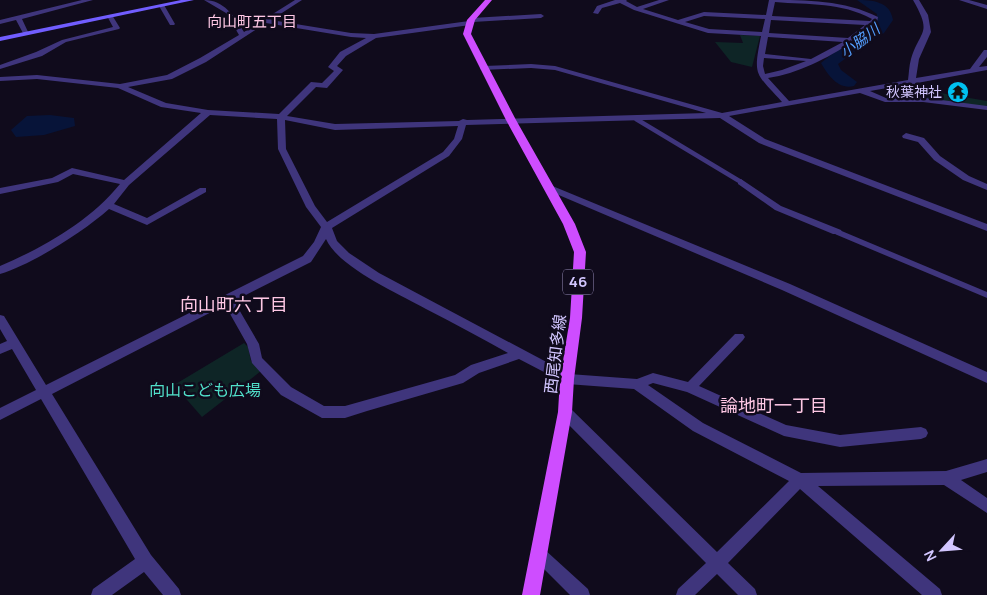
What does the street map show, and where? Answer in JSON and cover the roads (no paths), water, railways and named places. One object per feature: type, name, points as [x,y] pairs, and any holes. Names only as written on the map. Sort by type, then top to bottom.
[{"type":"main road","points":[[0,39],[191,0]]},
{"type":"main road","points":[[471,22],[489,0]]},
{"type":"main road","name":"西尾知多線","points":[[471,22],[467,28],[467,34],[511,120],[569,224],[580,252],[576,318],[567,379],[565,412],[531,595]]},
{"type":"street","points":[[69,0],[78,3]]},
{"type":"street","points":[[0,22],[90,0]]},
{"type":"street","points":[[206,0],[228,12],[243,36]]},
{"type":"street","points":[[0,78],[37,77],[120,86],[170,77],[243,36],[298,0]]},
{"type":"street","points":[[596,13],[599,7],[621,0],[636,9],[708,31],[849,40]]},
{"type":"street","points":[[636,9],[666,0]]},
{"type":"street","points":[[772,0],[759,66],[763,76],[787,103]]},
{"type":"street","points":[[763,76],[776,74],[813,60],[849,40],[875,21],[876,18],[859,8],[849,5],[776,0]]},
{"type":"street","points":[[916,0],[926,15],[928,32],[915,59],[912,82],[923,100]]},
{"type":"street","points":[[962,0],[987,7]]},
{"type":"street","points":[[162,6],[172,24]]},
{"type":"street","points":[[677,22],[704,14],[871,23]]},
{"type":"street","points":[[0,67],[39,54],[64,41],[117,28],[110,16]]},
{"type":"street","points":[[266,21],[351,35],[374,36],[471,22],[541,16]]},
{"type":"street","points":[[18,18],[26,34]]},
{"type":"street","points":[[374,36],[343,54],[332,67],[339,70],[324,86],[314,84],[281,117],[282,149],[311,207],[326,227],[333,243],[344,256],[375,276],[567,379],[637,384],[653,378],[690,388],[784,430],[840,441],[921,433]]},
{"type":"street","points":[[973,70],[987,52]]},
{"type":"street","points":[[761,56],[813,60]]},
{"type":"street","points":[[484,68],[531,66],[554,68],[722,115],[762,140],[987,228]]},
{"type":"street","points":[[120,86],[164,105],[208,112],[281,117],[335,127],[463,121],[636,119],[722,115],[987,68]]},
{"type":"street","points":[[860,90],[885,100],[923,100],[987,108]]},
{"type":"street","points":[[0,270],[26,259],[89,221],[108,205],[126,182],[208,112]]},
{"type":"street","points":[[0,414],[306,259],[319,243],[326,227],[446,154],[458,139],[463,121]]},
{"type":"street","points":[[906,136],[921,140],[937,158],[966,178],[987,187]]},
{"type":"street","points":[[0,191],[55,180],[72,171],[126,182]]},
{"type":"street","points":[[741,182],[778,208],[837,232]]},
{"type":"street","points":[[550,188],[786,287],[987,378]]},
{"type":"street","points":[[108,205],[147,222],[204,190]]},
{"type":"street","points":[[227,298],[253,344],[256,360],[286,391],[322,412],[344,412],[367,406],[459,379],[475,369],[520,354]]},
{"type":"street","points":[[0,319],[145,561],[173,595]]},
{"type":"street","points":[[690,388],[739,337]]},
{"type":"street","points":[[0,349],[13,343]]},
{"type":"street","points":[[637,384],[698,427],[800,480],[934,595]]},
{"type":"street","points":[[565,412],[749,595]]},
{"type":"street","points":[[684,595],[800,480],[946,478],[980,469],[987,465]]},
{"type":"street","points":[[946,478],[987,506]]},
{"type":"street","points":[[538,554],[582,595]]},
{"type":"street","points":[[99,595],[145,561]]},
{"type":"lane","points":[[636,119],[741,182]]},
{"type":"lane","points":[[837,232],[987,294]]},
{"type":"water","points":[[50,115],[74,118],[75,126],[44,135],[16,137],[11,130],[27,116]]},
{"type":"waterway","name":"小脇川","points":[[848,82],[835,73],[829,63],[861,40],[879,30],[886,20],[885,15],[879,8],[864,0]]},
{"type":"place","name":"秋葉神社","points":[[958,92]]},
{"type":"district","name":"向山町五丁目","points":[[252,22]]},
{"type":"district","name":"向山町六丁目","points":[[234,305]]},
{"type":"district","name":"論地町一丁目","points":[[774,406]]},
{"type":"park label","name":"向山こども広場","points":[[205,390]]}]
